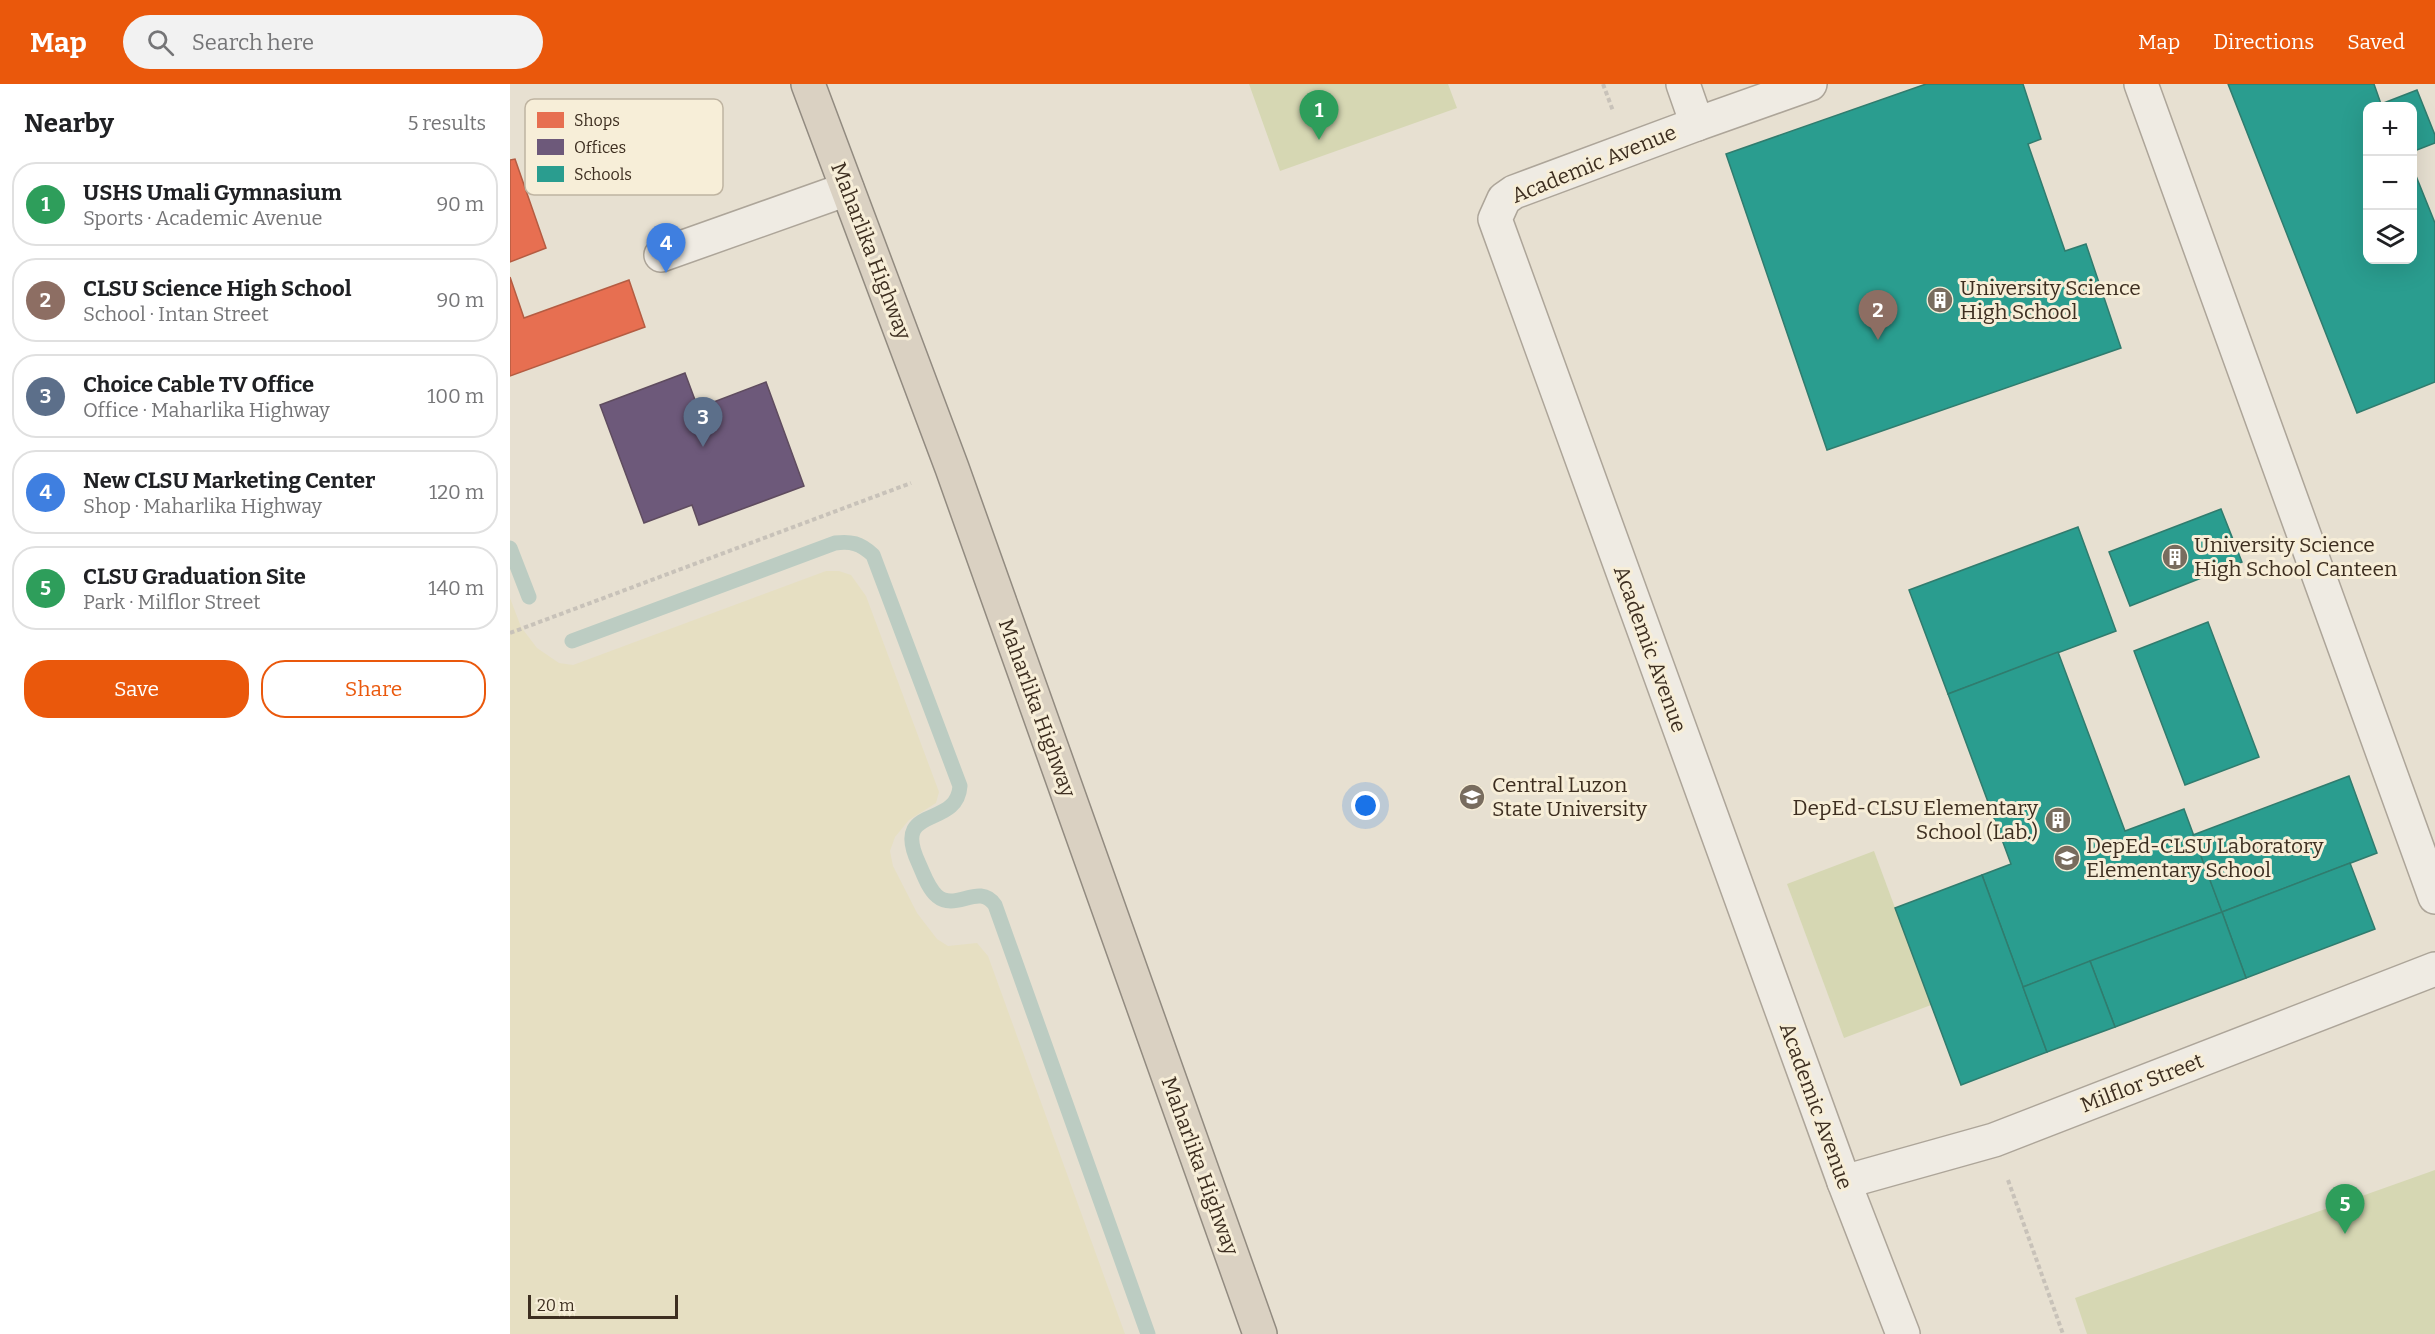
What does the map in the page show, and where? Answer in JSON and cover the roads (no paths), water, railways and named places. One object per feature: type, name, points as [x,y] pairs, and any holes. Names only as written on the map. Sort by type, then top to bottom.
[{"type":"highway","name":"Maharlika Highway","points":[[808,84],[952,468],[1260,1334]]},
{"type":"street","name":"Academic Avenue","points":[[1683,84],[1698,124],[1514,192],[1504,199],[1495,219],[1844,1182],[1902,1334]]},
{"type":"street","points":[[1698,124],[1810,84]]},
{"type":"street","points":[[2141,84],[2435,897]]},
{"type":"street","points":[[661,255],[847,189]]},
{"type":"street","name":"Milflor Street","points":[[1844,1182],[1994,1140],[2435,969]]},
{"type":"waterway","points":[[572,641],[835,543],[855,544],[873,555],[960,786],[956,799],[948,808],[918,824],[913,832],[912,845],[926,881],[937,896],[952,901],[982,896],[995,905],[1148,1334]]},
{"type":"waterway","points":[[510,548],[529,597]]},
{"type":"place","name":"USHS Umali Gymnasium","points":[[1319,140]]},
{"type":"place","name":"New CLSU Marketing Center","points":[[666,273]]},
{"type":"place","name":"University Science High School","points":[[1940,300]]},
{"type":"place","name":"CLSU Science High School","points":[[1878,340]]},
{"type":"place","name":"Choice Cable TV Office","points":[[703,447]]},
{"type":"place","name":"University Science High School Canteen","points":[[2175,557]]},
{"type":"place","name":"Central Luzon State University","points":[[1472,797]]},
{"type":"place","name":"DepEd-CLSU Elementary School (Lab.)","points":[[2058,820]]},
{"type":"place","name":"DepEd-CLSU Laboratory Elementary School","points":[[2067,858]]},
{"type":"place","name":"CLSU Graduation Site","points":[[2345,1234]]}]
